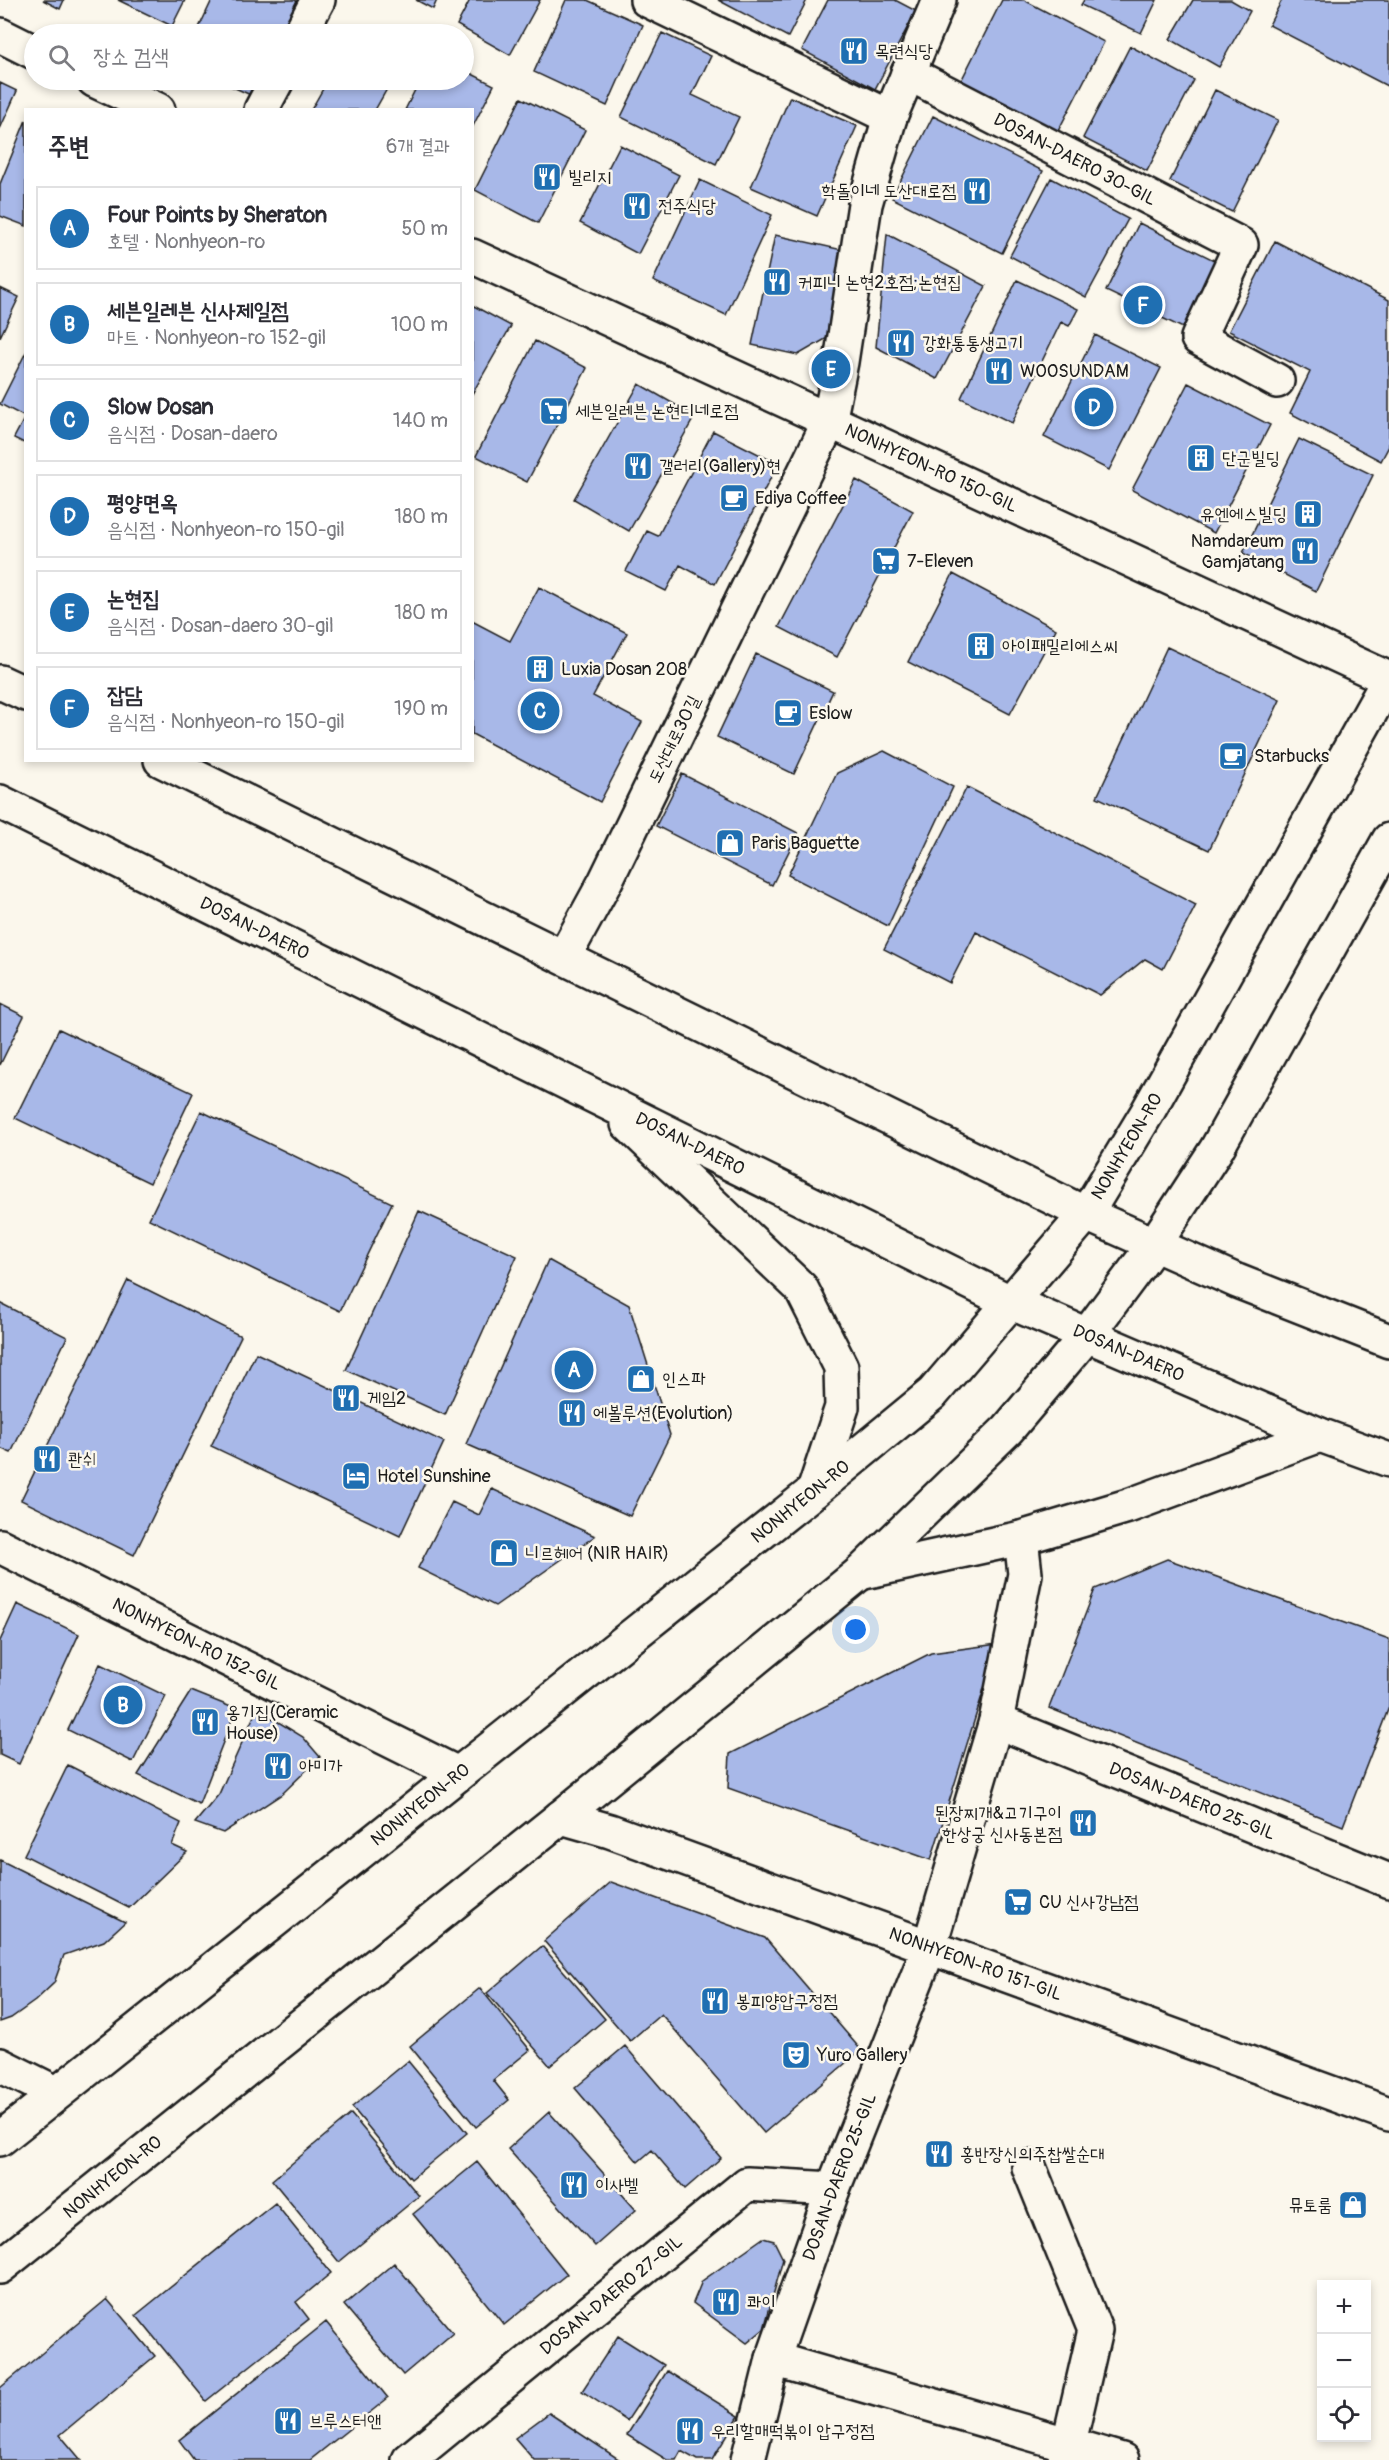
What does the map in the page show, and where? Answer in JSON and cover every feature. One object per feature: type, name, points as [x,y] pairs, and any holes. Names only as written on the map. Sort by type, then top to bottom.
[{"type":"main road","points":[[305,24],[318,0]]},
{"type":"main road","points":[[647,0],[890,117]]},
{"type":"main road","points":[[828,422],[842,363],[865,204],[890,117],[938,0]]},
{"type":"main road","points":[[0,35],[24,47]]},
{"type":"main road","name":"DOSAN-DAERO 30-GIL","points":[[908,73],[1241,245],[1198,338],[1278,381]]},
{"type":"main road","points":[[115,90],[154,108]]},
{"type":"main road","points":[[262,108],[272,90]]},
{"type":"main road","name":"NONHYEON-RO 150-GIL","points":[[474,257],[1389,679]]},
{"type":"main road","name":"도산대로30길","points":[[564,957],[605,882],[828,422]]},
{"type":"main road","name":"NONHYEON-RO","points":[[0,2139],[814,1491],[933,1393],[1086,1214],[1147,1113],[1389,679]]},
{"type":"main road","points":[[0,682],[24,693]]},
{"type":"main road","points":[[165,762],[1086,1214],[1236,1281],[1389,1341]]},
{"type":"main road","name":"DOSAN-DAERO","points":[[0,802],[1010,1302],[1320,1435],[1389,1460]]},
{"type":"main road","name":"NONHYEON-RO","points":[[0,2267],[861,1573],[1008,1429],[1087,1335],[1154,1245],[1216,1150],[1389,840]]},
{"type":"main road","points":[[602,1100],[801,1288],[841,1367],[842,1407],[814,1491]]},
{"type":"main road","points":[[861,1573],[1021,1538],[1128,1506],[1320,1435]]},
{"type":"main road","name":"DOSAN-DAERO 25-GIL","points":[[748,2460],[773,2359],[833,2189],[929,1948],[996,1721],[1025,1574],[1021,1538]]},
{"type":"main road","name":"NONHYEON-RO 152-GIL","points":[[0,1546],[458,1774]]},
{"type":"main road","name":"DOSAN-DAERO 25-GIL","points":[[996,1721],[1389,1881]]},
{"type":"main road","name":"NONHYEON-RO 151-GIL","points":[[561,1817],[610,1831],[1389,2114]]},
{"type":"main road","points":[[0,2065],[56,2093]]},
{"type":"main road","points":[[1029,2167],[1095,2330],[1067,2453]]},
{"type":"main road","name":"DOSAN-DAERO 27-GIL","points":[[409,2460],[747,2184],[833,2189]]},
{"type":"main road","points":[[773,2359],[1067,2453],[1122,2460]]},
{"type":"building","points":[[43,0],[64,0],[60,9]]},
{"type":"building","points":[[118,0],[185,0],[173,24],[168,24]]},
{"type":"building","points":[[212,0],[297,1],[286,24],[201,24]]},
{"type":"building","points":[[416,0],[437,0],[433,9]]},
{"type":"building","points":[[470,0],[540,0],[510,55],[474,35],[474,24],[458,24]]},
{"type":"building","points":[[566,0],[587,0],[643,25],[607,106],[534,72]]},
{"type":"building","points":[[718,0],[807,0],[788,37]]},
{"type":"building","points":[[828,0],[895,0],[916,11],[875,89],[802,50]]},
{"type":"building","points":[[1002,0],[1024,0],[1104,42],[1058,131],[961,81]]},
{"type":"building","points":[[1084,0],[1157,0],[1141,33],[1081,5]]},
{"type":"building","points":[[1193,0],[1231,0],[1250,11],[1219,67],[1170,39]]},
{"type":"building","points":[[1282,0],[1389,0],[1389,87],[1269,25]]},
{"type":"building","points":[[662,33],[711,56],[692,95],[739,117],[716,164],[621,117]]},
{"type":"building","points":[[1130,46],[1194,80],[1147,171],[1083,138]]},
{"type":"building","points":[[474,75],[494,85],[474,124],[474,108],[406,108],[415,90],[474,90]]},
{"type":"building","points":[[0,83],[17,91],[0,129]]},
{"type":"building","points":[[240,90],[256,90],[253,96]]},
{"type":"building","points":[[322,90],[386,90],[376,108],[312,108]]},
{"type":"building","points":[[1215,90],[1278,120],[1232,212],[1170,181]]},
{"type":"building","points":[[790,97],[857,126],[817,216],[751,187]]},
{"type":"building","points":[[521,98],[585,130],[538,223],[475,190]]},
{"type":"building","points":[[933,116],[1043,171],[1002,253],[892,198]]},
{"type":"building","points":[[24,125],[24,225],[0,216],[0,184]]},
{"type":"building","points":[[620,145],[679,175],[638,254],[580,223]]},
{"type":"building","points":[[1051,178],[1128,219],[1086,297],[1010,256]]},
{"type":"building","points":[[700,180],[772,215],[726,315],[653,281]]},
{"type":"building","points":[[1139,223],[1220,263],[1187,330],[1106,291]]},
{"type":"building","points":[[887,234],[986,286],[937,379],[876,347]]},
{"type":"building","points":[[775,235],[847,251],[829,337],[798,355],[752,345]]},
{"type":"building","points":[[1275,241],[1389,300],[1389,446],[1381,461],[1290,413],[1310,372],[1229,331]]},
{"type":"building","points":[[1017,280],[1078,309],[1069,326],[1061,322],[1012,423],[961,398]]},
{"type":"building","points":[[0,288],[19,297],[0,337]]},
{"type":"building","points":[[474,306],[511,326],[474,391]]},
{"type":"building","points":[[1095,335],[1161,368],[1109,470],[1044,437]]},
{"type":"building","points":[[535,341],[587,368],[527,482],[476,456]]},
{"type":"building","points":[[24,356],[24,416],[0,404]]},
{"type":"building","name":"단군빌딩","points":[[1188,383],[1270,425],[1214,533],[1132,490]]},
{"type":"building","points":[[639,384],[695,416],[629,531],[574,499]]},
{"type":"building","points":[[24,419],[24,443],[14,438]]},
{"type":"building","points":[[713,431],[778,464],[715,584],[680,565],[666,591],[626,571],[647,531],[658,536]]},
{"type":"building","name":"유엔에스빌딩","points":[[1299,439],[1373,475],[1316,591],[1243,553]]},
{"type":"building","points":[[856,480],[913,511],[837,657],[779,627]]},
{"type":"building","name":"아이패밀리에스씨","points":[[953,574],[1056,629],[1010,714],[908,662]]},
{"type":"building","name":"Luxia Dosan 208","points":[[539,587],[627,633],[593,696],[642,722],[600,802],[474,735],[474,622],[510,641]]},
{"type":"building","points":[[1167,647],[1280,700],[1209,850],[1097,797]]},
{"type":"building","points":[[756,654],[833,691],[794,774],[717,737]]},
{"type":"building","points":[[884,751],[953,787],[888,926],[788,875],[837,773]]},
{"type":"building","points":[[682,774],[798,833],[772,885],[656,826]]},
{"type":"building","points":[[967,787],[1196,905],[1163,969],[1145,959],[1100,995],[976,932],[950,983],[884,949]]},
{"type":"building","points":[[0,1004],[24,1016],[0,1065]]},
{"type":"building","points":[[59,1029],[193,1093],[150,1183],[15,1118]]},
{"type":"building","points":[[201,1111],[392,1203],[340,1311],[149,1219]]},
{"type":"building","points":[[419,1211],[517,1256],[445,1415],[346,1370]]},
{"type":"building","points":[[548,1260],[629,1305],[670,1435],[630,1516],[466,1444]]},
{"type":"building","points":[[128,1280],[241,1336],[134,1555],[21,1500]]},
{"type":"building","points":[[0,1303],[67,1337],[11,1453],[0,1448]]},
{"type":"building","points":[[256,1353],[444,1442],[400,1536],[211,1446]]},
{"type":"building","points":[[492,1489],[595,1536],[495,1606],[418,1568],[452,1502],[479,1515]]},
{"type":"building","points":[[1167,1559],[1389,1639],[1389,1707],[1343,1826],[1049,1708],[1095,1589]]},
{"type":"building","points":[[17,1604],[79,1634],[19,1764],[0,1755],[0,1641]]},
{"type":"building","points":[[998,1644],[931,1860],[728,1788],[730,1754],[931,1653]]},
{"type":"building","points":[[100,1664],[166,1696],[133,1762],[68,1730]]},
{"type":"building","points":[[191,1691],[236,1709],[199,1804],[138,1775]]},
{"type":"building","points":[[257,1709],[303,1737],[320,1757],[282,1794],[223,1833],[195,1823],[219,1794]]},
{"type":"building","points":[[68,1765],[181,1823],[172,1845],[187,1852],[129,1908],[24,1855]]},
{"type":"building","points":[[0,1860],[125,1922],[104,1941],[64,1955],[54,1983],[35,2001],[11,2018],[0,2022]]},
{"type":"building","points":[[611,1882],[765,1938],[861,2050],[764,2133],[661,2014],[630,2041],[544,1941]]},
{"type":"building","points":[[542,1946],[605,2019],[550,2066],[487,1993]]},
{"type":"building","points":[[480,1988],[530,2050],[493,2080],[509,2100],[476,2127],[410,2046]]},
{"type":"building","points":[[625,2046],[721,2158],[685,2189],[652,2150],[638,2162],[575,2088]]},
{"type":"building","points":[[408,2061],[467,2133],[411,2179],[352,2107]]},
{"type":"building","points":[[549,2112],[636,2210],[595,2246],[508,2149]]},
{"type":"building","points":[[351,2114],[419,2196],[339,2262],[272,2180]]},
{"type":"building","points":[[477,2162],[567,2274],[504,2325],[413,2214]]},
{"type":"building","points":[[275,2203],[331,2273],[296,2302],[309,2319],[206,2401],[136,2315]]},
{"type":"building","points":[[763,2238],[774,2241],[783,2259],[764,2329],[747,2343],[693,2303],[702,2281]]},
{"type":"building","points":[[394,2263],[453,2333],[403,2375],[344,2305]]},
{"type":"building","points":[[107,2299],[155,2356],[60,2435],[81,2460],[0,2460],[0,2388]]},
{"type":"building","points":[[326,2322],[388,2398],[310,2460],[194,2460],[179,2440]]},
{"type":"building","points":[[618,2336],[664,2365],[627,2421],[582,2391]]},
{"type":"building","points":[[667,2371],[739,2416],[712,2460],[697,2460],[681,2451],[676,2460],[667,2460],[627,2435]]},
{"type":"building","points":[[549,2413],[620,2460],[534,2460],[515,2438]]},
{"type":"place","name":"목련식당","points":[[854,51]]},
{"type":"place","name":"빌리지","points":[[547,177]]},
{"type":"place","name":"학돌이네 도산대로점","points":[[977,191]]},
{"type":"place","name":"전주식당","points":[[637,206]]},
{"type":"place","name":"커피니 논현2호점;논현집","points":[[777,282]]},
{"type":"place","name":"잡담","points":[[1143,305]]},
{"type":"place","name":"강화통통생고기","points":[[901,343]]},
{"type":"place","name":"논현집","points":[[831,369]]},
{"type":"place","name":"WOOSUNDAM","points":[[999,371]]},
{"type":"place","name":"평양면옥","points":[[1094,407]]},
{"type":"place","name":"세븐일레븐 논현디네로점","points":[[554,411]]},
{"type":"place","name":"단군빌딩","points":[[1201,458]]},
{"type":"place","name":"갤러리(Gallery)현","points":[[638,466]]},
{"type":"place","name":"Ediya Coffee","points":[[734,498]]},
{"type":"place","name":"유엔에스빌딩","points":[[1308,514]]},
{"type":"place","name":"Namdareum Gamjatang","points":[[1305,551]]},
{"type":"place","name":"7-Eleven","points":[[886,561]]},
{"type":"place","name":"아이패밀리에스씨","points":[[981,646]]},
{"type":"place","name":"Luxia Dosan 208","points":[[540,669]]},
{"type":"place","name":"Slow Dosan","points":[[540,711]]},
{"type":"place","name":"Eslow","points":[[788,713]]},
{"type":"place","name":"Starbucks","points":[[1233,756]]},
{"type":"place","name":"Paris Baguette","points":[[730,843]]},
{"type":"place","name":"Four Points by Sheraton","points":[[574,1370]]},
{"type":"place","name":"인스파","points":[[641,1379]]},
{"type":"place","name":"게임2","points":[[346,1398]]},
{"type":"place","name":"에볼루션(Evolution)","points":[[572,1413]]},
{"type":"place","name":"콴쉬","points":[[47,1459]]},
{"type":"place","name":"Hotel Sunshine","points":[[356,1476]]},
{"type":"place","name":"니르헤어 (NIR HAIR)","points":[[504,1553]]},
{"type":"place","name":"세븐일레븐 신사제일점","points":[[123,1705]]},
{"type":"place","name":"옹기집(Ceramic House)","points":[[205,1722]]},
{"type":"place","name":"아미가","points":[[278,1766]]},
{"type":"place","name":"된장찌개&고기구이 한상궁 신사동본점","points":[[1083,1823]]},
{"type":"place","name":"CU 신사강남점","points":[[1018,1902]]},
{"type":"place","name":"봉피양압구정점","points":[[715,2001]]},
{"type":"place","name":"Yuro Gallery","points":[[796,2055]]},
{"type":"place","name":"홍반장신의주찹쌀순대","points":[[939,2154]]},
{"type":"place","name":"이사벨","points":[[574,2185]]},
{"type":"place","name":"뮤토룸","points":[[1353,2205]]},
{"type":"place","name":"콰이","points":[[726,2302]]},
{"type":"place","name":"브루스터앤","points":[[288,2421]]},
{"type":"place","name":"우리할매떡볶이 압구정점","points":[[690,2431]]}]
